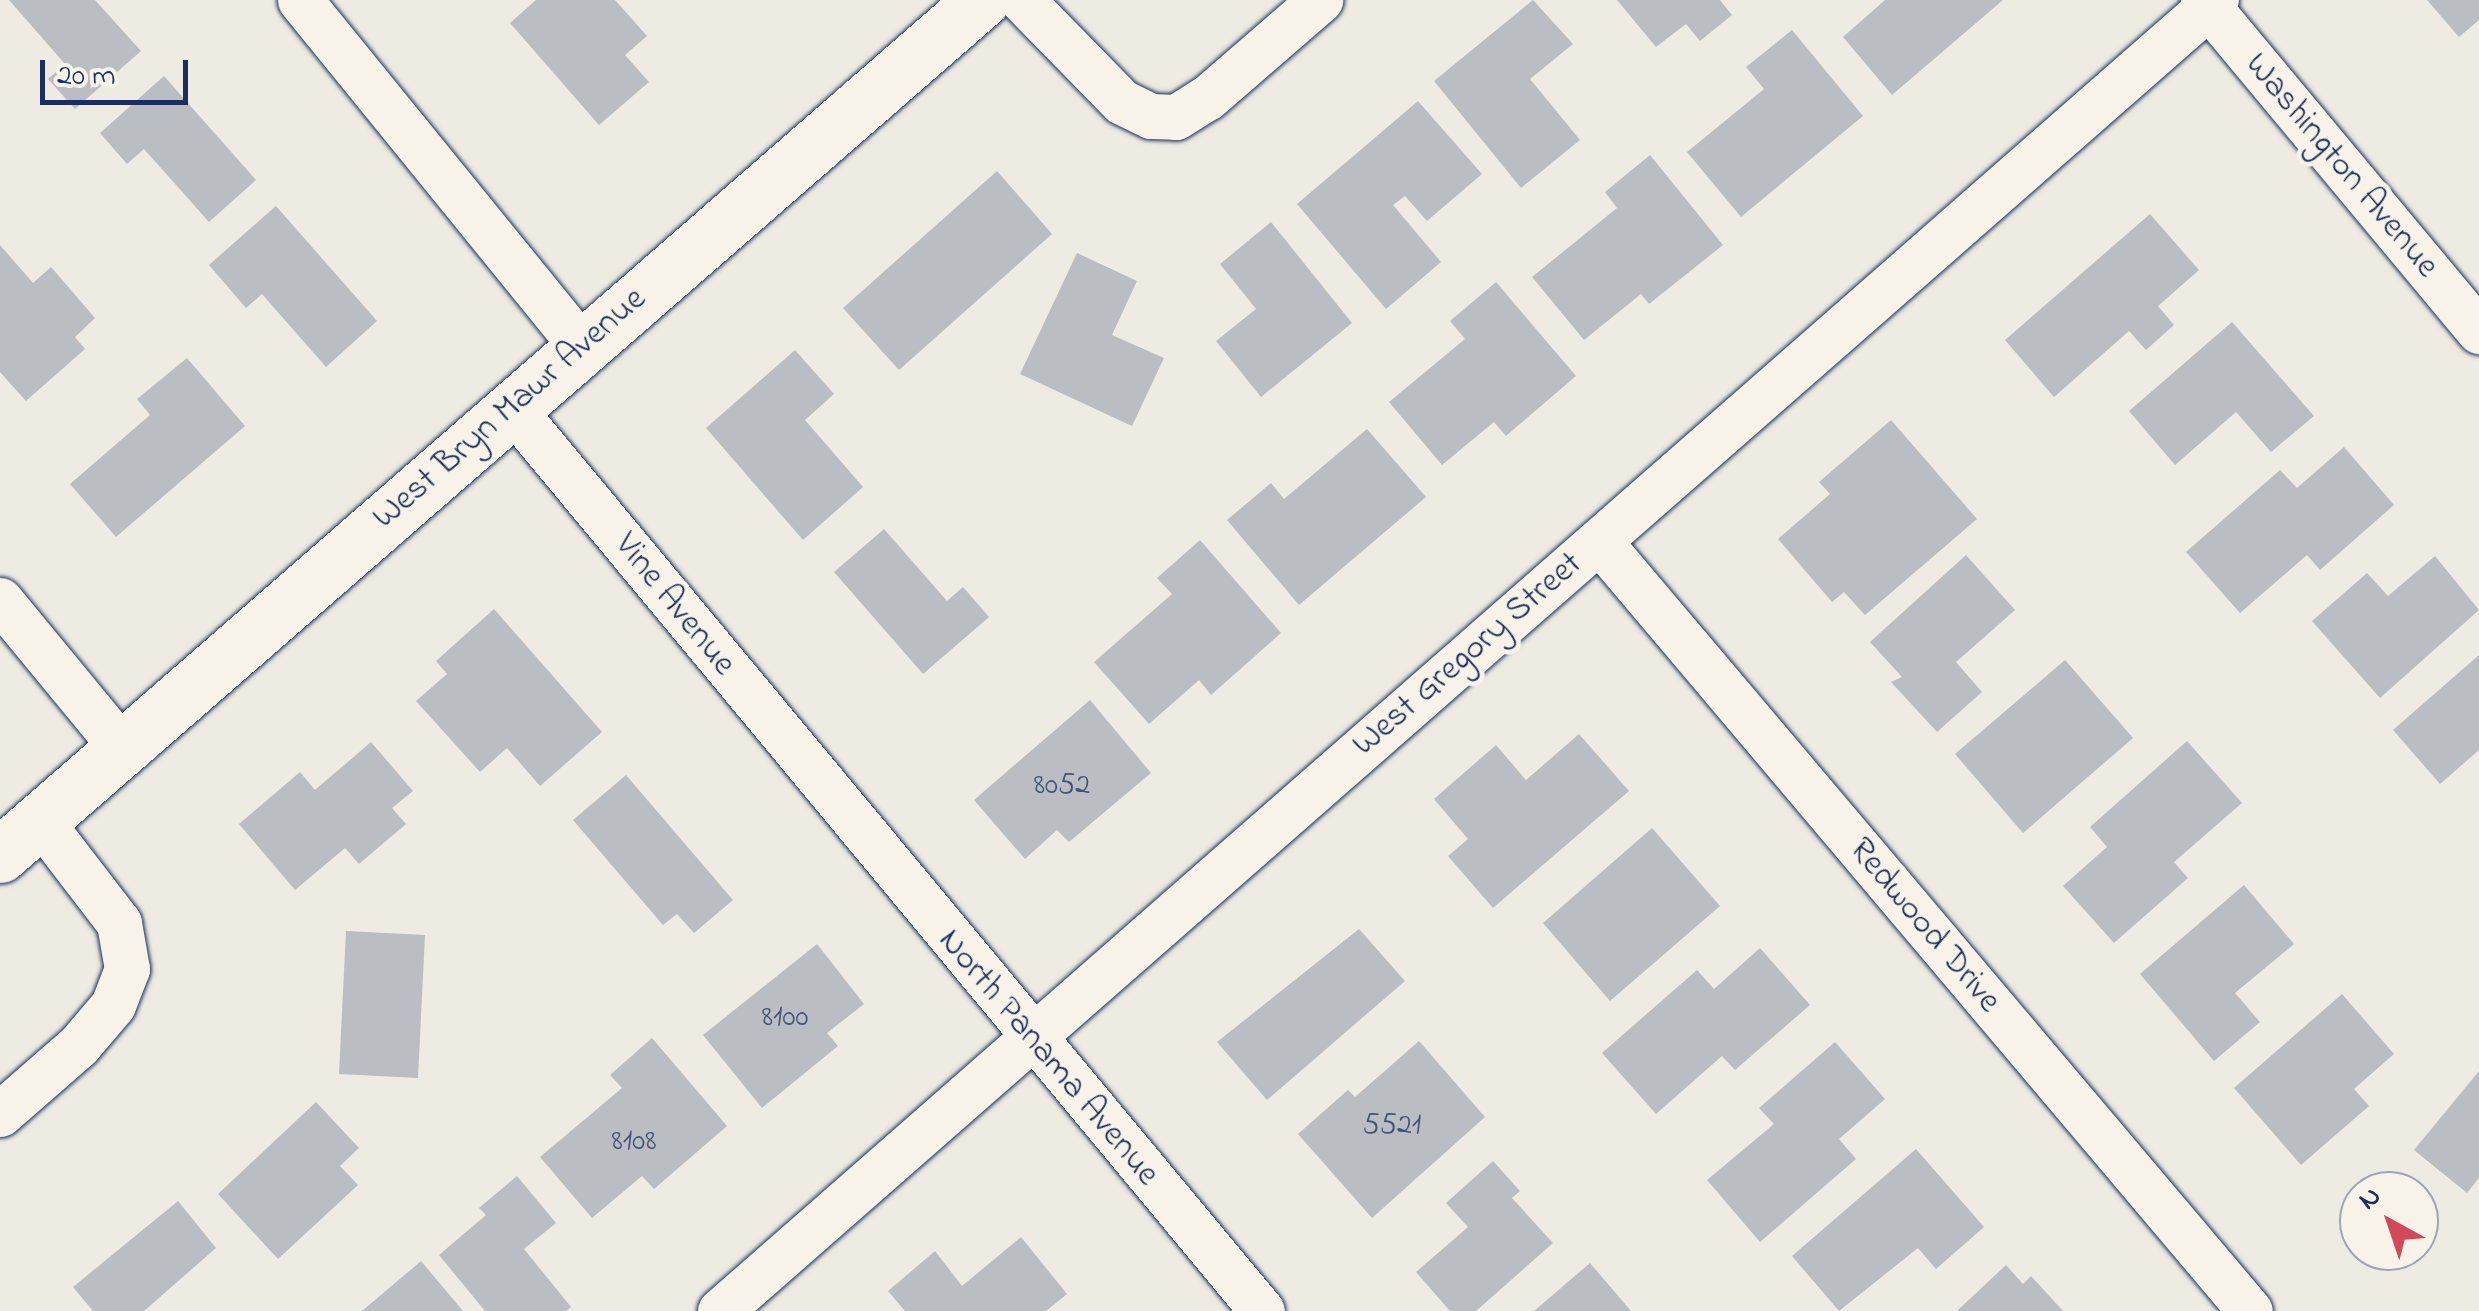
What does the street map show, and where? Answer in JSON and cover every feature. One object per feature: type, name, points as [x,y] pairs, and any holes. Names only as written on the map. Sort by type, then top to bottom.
[{"type":"street","points":[[300,0],[581,346]]},
{"type":"street","name":"West Bryn Mawr Avenue","points":[[0,1114],[79,1045],[113,1005],[126,969],[119,924],[20,837],[982,0]]},
{"type":"street","points":[[1022,0],[1122,102],[1151,116],[1176,117],[1207,98],[1320,0]]},
{"type":"street","name":"Washington Avenue","points":[[2209,2],[2479,332]]},
{"type":"street","name":"West Gregory Street","points":[[720,1311],[2209,2]]},
{"type":"street","name":"Vine Avenue","points":[[512,407],[837,804]]},
{"type":"street","name":"Redwood Drive","points":[[1599,541],[2250,1311]]},
{"type":"street","points":[[0,600],[122,748]]},
{"type":"street","name":"North Panama Avenue","points":[[837,804],[1262,1311]]},
{"type":"building","points":[[9,0],[95,0],[141,51],[75,109],[48,79],[65,64]]},
{"type":"building","points":[[536,0],[615,0],[647,36],[625,55],[649,82],[599,125],[510,23]]},
{"type":"building","points":[[1533,0],[1573,44],[1530,79],[1580,140],[1521,188],[1434,81]]},
{"type":"building","points":[[1617,0],[1720,0],[1732,15],[1700,41],[1686,24],[1656,47]]},
{"type":"building","points":[[1885,0],[2003,0],[1892,95],[1843,37]]},
{"type":"building","points":[[2427,0],[2479,0],[2479,20],[2459,37]]},
{"type":"building","points":[[1792,30],[1863,116],[1741,217],[1687,152],[1764,89],[1746,67]]},
{"type":"building","points":[[164,76],[256,180],[209,222],[144,149],[127,164],[100,133]]},
{"type":"building","points":[[1418,101],[1482,174],[1427,221],[1405,196],[1393,205],[1441,262],[1386,309],[1297,204]]},
{"type":"building","points":[[1650,155],[1723,245],[1649,304],[1641,294],[1584,340],[1532,277],[1617,208],[1605,192]]},
{"type":"building","points":[[997,171],[1052,234],[899,370],[843,308]]},
{"type":"building","points":[[276,206],[377,321],[326,367],[262,294],[246,308],[209,265]]},
{"type":"building","points":[[2150,214],[2199,270],[2158,306],[2174,325],[2146,350],[2129,331],[2054,397],[2005,340]]},
{"type":"building","points":[[1271,222],[1352,323],[1261,397],[1216,341],[1256,309],[1220,264]]},
{"type":"building","points":[[0,245],[33,283],[51,267],[95,318],[75,337],[85,349],[26,401],[0,372]]},
{"type":"building","points":[[1077,253],[1137,281],[1112,335],[1164,358],[1132,426],[1020,374]]},
{"type":"building","points":[[1496,282],[1576,376],[1506,436],[1494,422],[1442,465],[1389,402],[1465,339],[1450,321]]},
{"type":"building","points":[[2232,322],[2314,416],[2271,452],[2236,412],[2175,465],[2129,411]]},
{"type":"building","points":[[795,350],[834,394],[805,420],[863,487],[803,540],[706,428]]},
{"type":"building","points":[[187,358],[245,426],[116,537],[70,484],[150,415],[137,399]]},
{"type":"building","points":[[1891,420],[1977,519],[1865,615],[1844,592],[1832,602],[1778,539],[1830,494],[1819,482]]},
{"type":"building","points":[[1367,429],[1426,497],[1299,605],[1227,520],[1271,483],[1284,499]]},
{"type":"building","points":[[2344,447],[2394,505],[2320,570],[2307,555],[2240,613],[2186,552],[2280,470],[2297,488]]},
{"type":"building","points":[[884,529],[947,601],[963,587],[989,617],[923,674],[834,572]]},
{"type":"building","points":[[1200,540],[1281,633],[1211,695],[1199,680],[1149,724],[1094,662],[1172,594],[1157,578]]},
{"type":"building","points":[[1966,555],[2015,610],[1956,662],[1982,692],[1937,732],[1891,682],[1902,677],[1870,642]]},
{"type":"building","points":[[2435,556],[2479,610],[2380,698],[2312,621],[2367,573],[2388,596]]},
{"type":"building","points":[[494,609],[602,732],[540,786],[507,748],[480,772],[416,701],[447,674],[436,661]]},
{"type":"building","points":[[2479,655],[2479,750],[2440,784],[2393,730]]},
{"type":"building","points":[[2065,660],[2133,738],[2023,833],[1955,754]]},
{"type":"building","points":[[1090,700],[1151,773],[1069,842],[1057,830],[1025,859],[974,800]]},
{"type":"building","points":[[1579,734],[1629,791],[1493,908],[1448,856],[1468,839],[1434,799],[1496,745],[1526,780]]},
{"type":"building","points":[[2187,741],[2242,803],[2174,862],[2188,878],[2114,943],[2063,886],[2107,847],[2090,827]]},
{"type":"building","points":[[371,742],[413,791],[392,808],[406,824],[359,864],[345,848],[295,890],[239,824],[300,772],[315,790]]},
{"type":"building","points":[[626,775],[733,900],[694,933],[677,914],[663,925],[573,820]]},
{"type":"building","points":[[1652,828],[1720,906],[1610,1001],[1543,923]]},
{"type":"building","points":[[2244,885],[2294,944],[2235,993],[2260,1022],[2214,1061],[2140,974]]},
{"type":"building","points":[[1359,929],[1405,981],[1267,1100],[1217,1042]]},
{"type":"building","points":[[346,931],[425,935],[418,1078],[339,1074]]},
{"type":"building","points":[[817,944],[864,1004],[827,1033],[838,1046],[762,1108],[703,1035]]},
{"type":"building","points":[[1760,948],[1810,1005],[1735,1070],[1722,1056],[1656,1114],[1602,1053],[1697,970],[1714,989]]},
{"type":"building","points":[[2342,994],[2394,1054],[2354,1089],[2369,1106],[2301,1165],[2234,1088]]},
{"type":"building","points":[[652,1038],[727,1126],[654,1189],[642,1176],[592,1218],[540,1157],[622,1088],[610,1075]]},
{"type":"building","points":[[1419,1041],[1485,1117],[1372,1218],[1298,1134],[1348,1090],[1355,1097]]},
{"type":"building","points":[[1835,1042],[1885,1099],[1839,1139],[1856,1159],[1760,1242],[1707,1180],[1774,1124],[1759,1108]]},
{"type":"building","points":[[2479,1071],[2479,1178],[2467,1193],[2414,1150]]},
{"type":"building","points":[[316,1102],[359,1148],[340,1166],[358,1185],[278,1259],[218,1194]]},
{"type":"building","points":[[1916,1149],[1984,1227],[1936,1269],[1918,1248],[1839,1311],[1792,1256]]},
{"type":"building","points":[[1493,1161],[1520,1191],[1512,1198],[1553,1243],[1476,1311],[1450,1311],[1416,1272],[1468,1227],[1446,1203]]},
{"type":"building","points":[[517,1176],[556,1223],[524,1249],[571,1307],[566,1311],[485,1311],[439,1255],[486,1215],[479,1208]]},
{"type":"building","points":[[178,1201],[216,1248],[144,1311],[93,1311],[73,1287]]},
{"type":"building","points":[[1021,1237],[1067,1294],[1046,1311],[905,1311],[888,1291],[935,1251],[962,1286]]},
{"type":"building","points":[[421,1261],[463,1311],[362,1311]]},
{"type":"building","points":[[1590,1263],[1631,1311],[1534,1311]]},
{"type":"building","points":[[2006,1265],[2023,1284],[2031,1276],[2063,1311],[1957,1311]]}]
